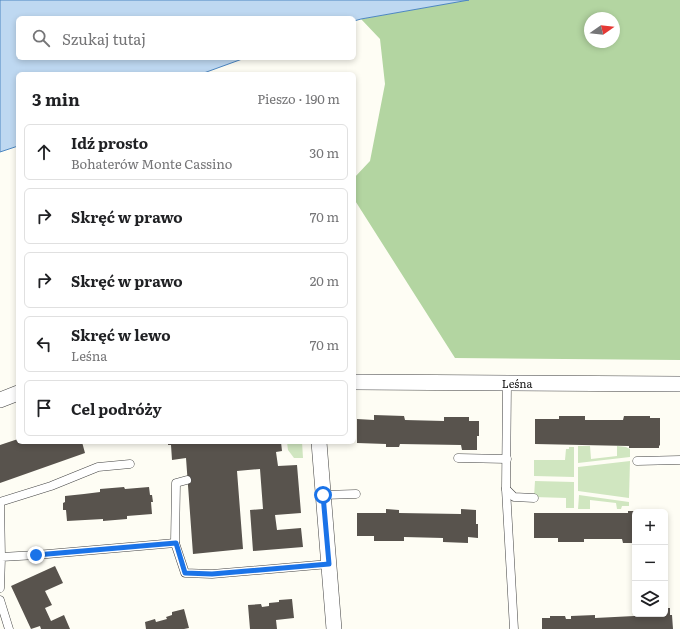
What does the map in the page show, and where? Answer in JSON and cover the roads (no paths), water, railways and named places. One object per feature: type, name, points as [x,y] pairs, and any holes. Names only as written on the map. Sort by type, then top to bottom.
[{"type":"street","name":"Leśna","points":[[356,382],[680,384]]},
{"type":"street","points":[[0,400],[16,394]]},
{"type":"street","points":[[319,444],[334,629]]},
{"type":"lane","points":[[507,383],[506,489],[514,629]]},
{"type":"lane","points":[[458,458],[506,459]]},
{"type":"lane","points":[[637,461],[680,460]]},
{"type":"lane","points":[[0,588],[0,502],[51,486],[98,467],[130,464]]},
{"type":"lane","points":[[187,480],[176,483],[176,543],[185,573],[212,574],[329,564]]},
{"type":"lane","points":[[506,489],[514,497],[534,498]]},
{"type":"lane","points":[[323,495],[356,494]]},
{"type":"lane","points":[[1,557],[176,543]]},
{"type":"lane","points":[[0,600],[9,629]]},
{"type":"water","points":[[0,0],[469,0],[356,20],[356,16],[16,16],[16,60],[240,60],[206,72],[16,72],[16,147],[0,152]]}]
